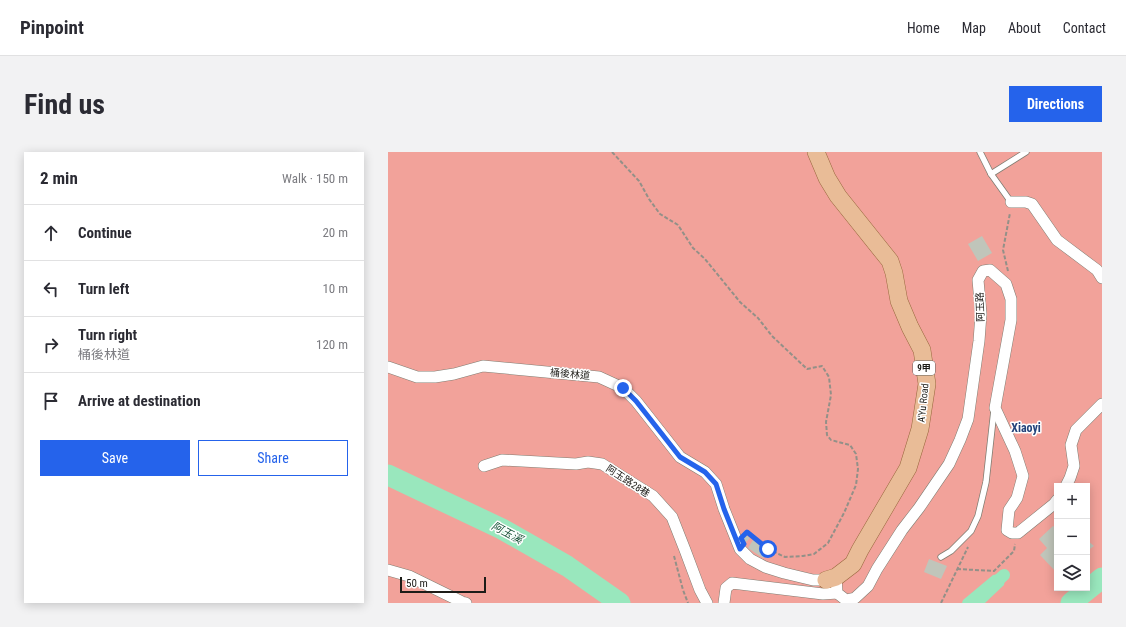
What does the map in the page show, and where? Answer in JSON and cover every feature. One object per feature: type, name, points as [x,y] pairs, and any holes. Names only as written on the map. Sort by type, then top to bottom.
[{"type":"main road","name":"A'Yu Road","points":[[816,152],[827,178],[838,196],[890,261],[894,273],[899,301],[922,350],[927,384],[920,429],[908,468],[853,564],[833,583]]},
{"type":"street","points":[[1011,202],[1026,202],[1032,204],[1057,240],[1097,270],[1102,278]]},
{"type":"street","name":"阿玉路","points":[[833,583],[846,600],[855,598],[868,586],[877,568],[902,530],[949,464],[968,419],[979,341],[981,314],[978,280],[983,271],[990,270],[1006,284]]},
{"type":"street","points":[[1006,284],[1011,299],[1011,320],[995,408],[1015,450],[1023,476],[1017,498],[1009,510],[1007,530],[1012,534],[1018,533],[1054,504]]},
{"type":"street","name":"桶後林道","points":[[388,366],[417,376],[436,378],[483,366],[599,377],[623,388],[636,401],[680,457],[705,472],[716,484],[740,549],[750,559],[765,567],[813,580],[833,583]]},
{"type":"street","points":[[1068,483],[1074,466],[1071,445],[1076,430],[1102,404]]},
{"type":"street","name":"阿玉路28巷","points":[[484,466],[502,460],[576,464],[588,462],[602,464],[653,496],[672,517],[700,590],[707,603]]},
{"type":"street","points":[[388,570],[409,576],[466,603]]},
{"type":"street","points":[[724,603],[726,588],[732,583],[823,594],[833,583]]},
{"type":"lane","points":[[980,152],[991,174],[1011,202]]},
{"type":"lane","points":[[991,174],[1026,152]]},
{"type":"lane","points":[[941,557],[951,551],[971,531],[978,516],[986,482],[995,408]]},
{"type":"path","points":[[612,152],[639,180],[649,199],[660,214],[678,224],[693,248],[705,259],[740,302],[758,318],[772,336],[807,369],[822,366],[829,377],[831,395],[826,422],[827,435],[831,440],[850,445],[856,454],[858,469],[856,485],[844,513],[828,543],[814,554],[785,558],[768,549],[747,532],[741,538],[744,544],[740,549]]},
{"type":"path","points":[[1006,284],[1010,282],[1003,250],[1011,202]]},
{"type":"path","points":[[940,603],[973,538],[971,531]]},
{"type":"path","points":[[957,569],[994,571],[1014,551],[1018,533]]},
{"type":"path","points":[[674,554],[683,590],[688,603]]},
{"type":"shaded area","points":[[388,152],[1102,152],[1102,603],[388,603]]},
{"type":"shaded area","points":[[1000,574],[1005,579],[1004,585],[985,603],[962,603],[963,600],[993,575]]},
{"type":"building","points":[[982,236],[992,253],[978,261],[968,244]]},
{"type":"building","points":[[1053,526],[1054,527],[1054,570],[1040,555],[1047,548],[1039,539]]},
{"type":"building","points":[[746,535],[750,538],[746,542],[743,540]]},
{"type":"building","points":[[753,540],[763,546],[761,549],[766,553],[763,558],[748,548]]},
{"type":"building","points":[[1090,543],[1094,546],[1090,549]]},
{"type":"building","points":[[929,559],[947,566],[941,579],[924,572]]},
{"type":"waterway","name":"阿玉溪","points":[[388,475],[502,529],[567,566],[620,603]]},
{"type":"waterway","points":[[973,603],[1004,575]]},
{"type":"waterway","points":[[1071,603],[1102,578]]},
{"type":"district","name":"Xiaoyi","points":[[1026,428]]},
{"type":"route","points":[[623,388],[636,401],[680,457],[705,472],[716,484],[730,526],[740,549],[744,544],[741,538],[747,532],[768,549]]}]
